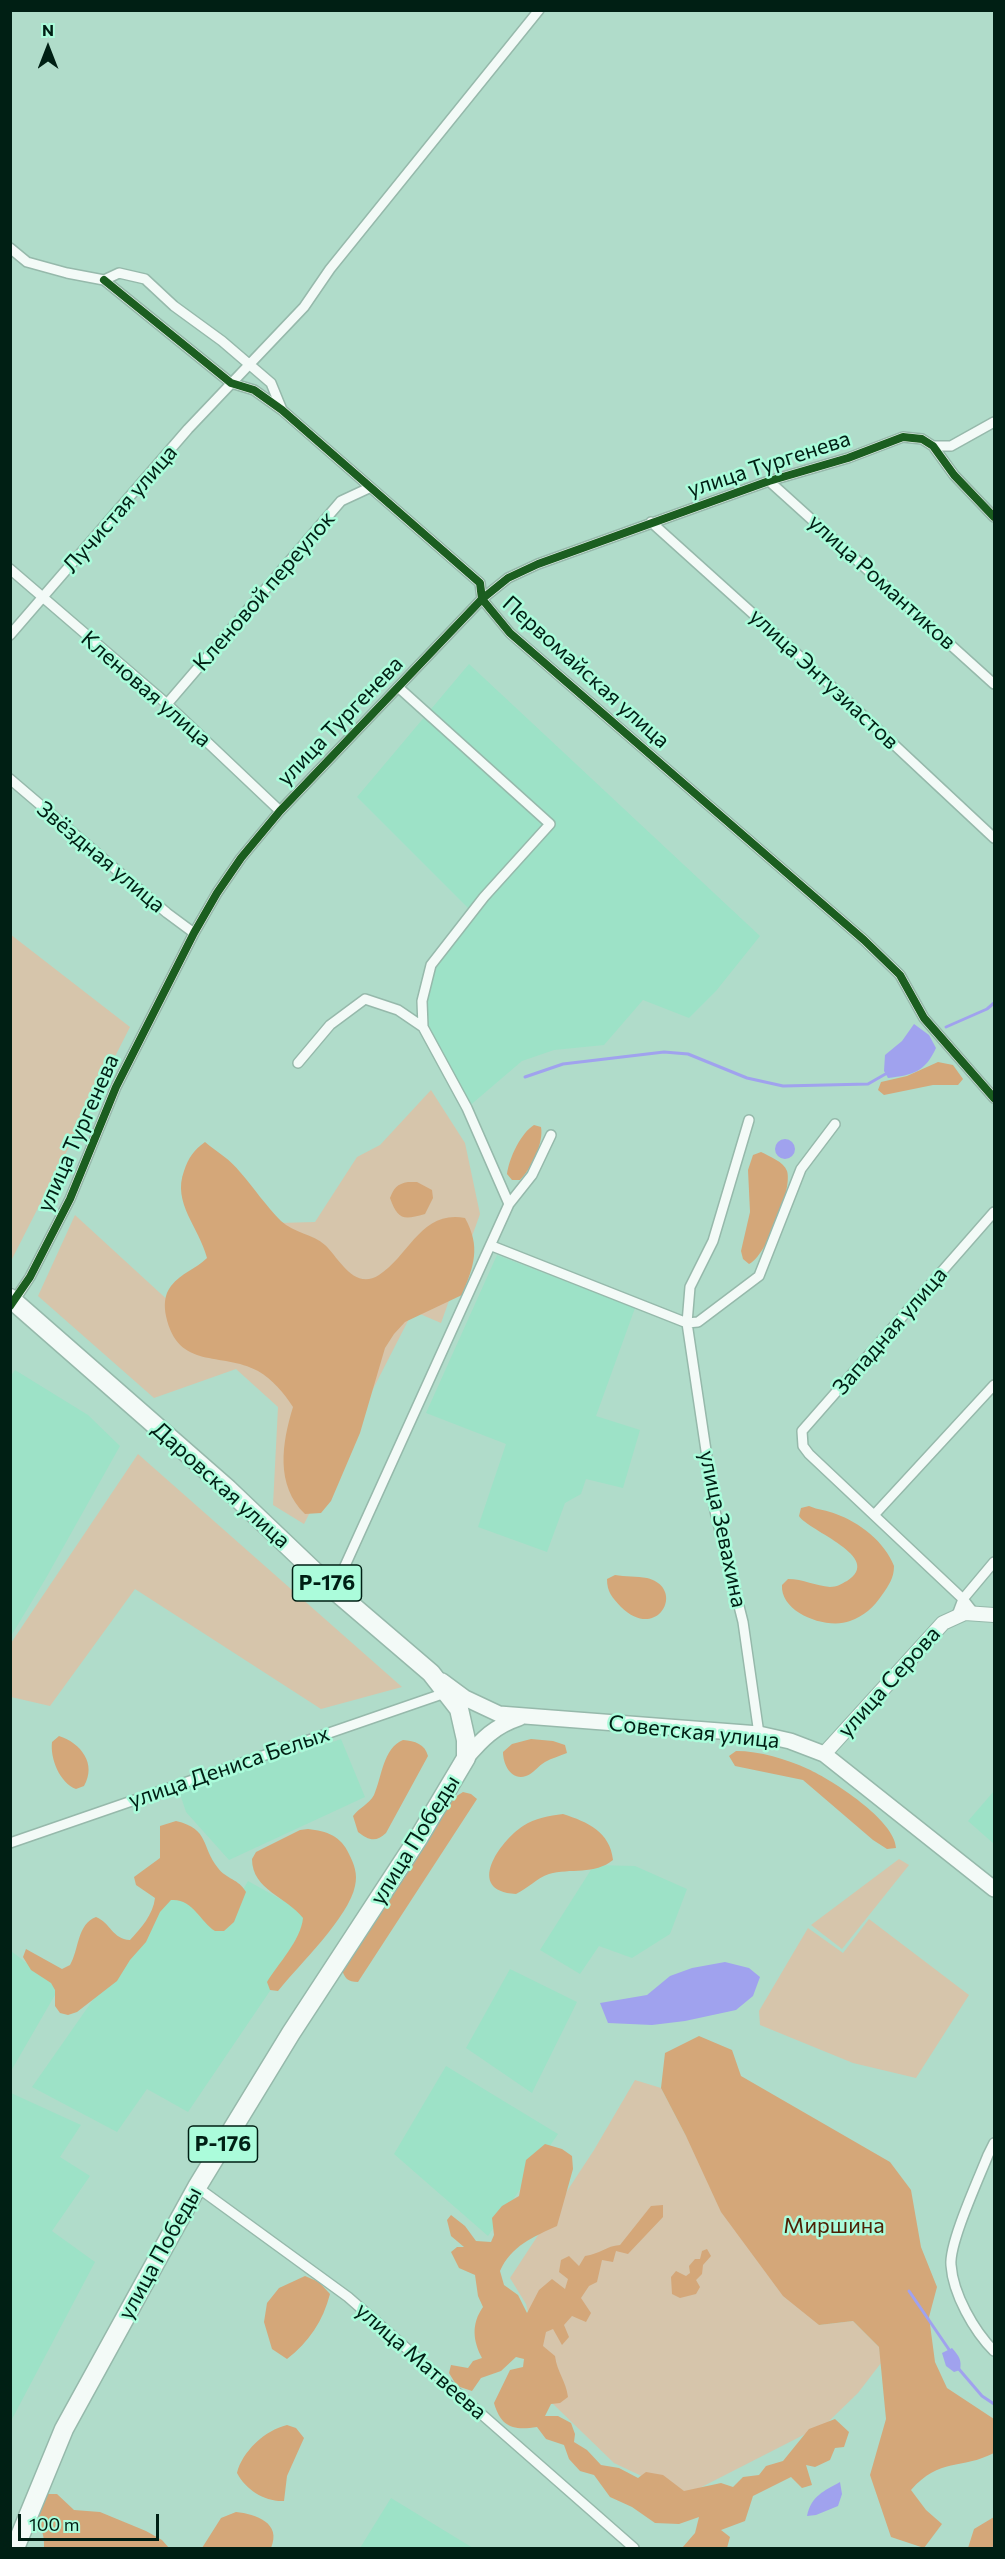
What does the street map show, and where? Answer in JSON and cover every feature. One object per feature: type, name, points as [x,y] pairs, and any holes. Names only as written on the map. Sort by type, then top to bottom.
[{"type":"highway","name":"Даровская улица","points":[[12,1302],[228,1489],[334,1590],[431,1673],[448,1692],[464,1724]]},
{"type":"highway","name":"улица Победы","points":[[15,2548],[64,2429],[197,2187],[291,2033],[419,1837],[466,1758],[464,1724]]},
{"type":"main road","name":"Даровская улица","points":[[431,1673],[483,1708]]},
{"type":"main road","name":"Советская улица","points":[[483,1708],[499,1714],[759,1734],[790,1741],[824,1754],[994,1889]]},
{"type":"main road","name":"Советская улица","points":[[489,1732],[503,1723],[525,1716]]},
{"type":"main road","name":"улица Победы","points":[[466,1758],[489,1732]]},
{"type":"street","name":"Лучистая улица","points":[[10,635],[231,383],[304,307],[330,269],[538,10]]},
{"type":"street","points":[[10,248],[27,262],[104,280],[119,273],[145,279],[174,306],[271,383],[282,410]]},
{"type":"street","name":"Первомайская улица","points":[[104,280],[231,383],[254,390],[282,410],[480,583],[482,599],[510,633],[864,940],[900,975],[924,1018],[994,1098]]},
{"type":"street","points":[[933,446],[951,446],[994,422]]},
{"type":"street","name":"улица Тургенева","points":[[12,1302],[30,1277],[70,1199],[116,1087],[194,933],[241,858],[280,811],[482,599],[508,578],[538,564],[769,481],[848,458],[903,437],[922,439],[933,446]]},
{"type":"street","points":[[933,446],[954,476],[994,517]]},
{"type":"street","name":"улица Романтиков","points":[[769,481],[994,684]]},
{"type":"street","name":"Кленовой переулок","points":[[167,704],[341,501],[369,488]]},
{"type":"street","name":"улица Энтузиастов","points":[[651,522],[781,639],[994,838]]},
{"type":"street","name":"Кленовая улица","points":[[10,569],[42,599],[167,704],[280,811]]},
{"type":"street","points":[[398,687],[550,824],[484,897],[431,965],[422,1001],[423,1027],[466,1108],[509,1204]]},
{"type":"street","name":"Звёздная улица","points":[[10,779],[167,913],[194,933]]},
{"type":"street","points":[[298,1063],[330,1025],[364,999],[398,1010],[423,1027]]},
{"type":"street","name":"улица Зевахина","points":[[749,1120],[714,1241],[690,1287],[687,1323],[716,1511],[744,1631],[759,1734]]},
{"type":"street","points":[[492,1246],[687,1323],[698,1322],[759,1276],[801,1169],[835,1124]]},
{"type":"street","points":[[334,1590],[492,1246],[509,1204],[532,1174],[551,1135]]},
{"type":"street","name":"Западная улица","points":[[875,1514],[809,1454],[803,1446],[802,1431],[994,1212]]},
{"type":"street","points":[[973,1612],[963,1599],[875,1514],[994,1385]]},
{"type":"street","points":[[957,1615],[963,1599],[994,1562]]},
{"type":"street","points":[[957,1615],[973,1612],[994,1615]]},
{"type":"street","name":"улица Серова","points":[[824,1754],[935,1631],[949,1618],[957,1615]]},
{"type":"street","name":"улица Дениса Белых","points":[[10,1843],[448,1692]]},
{"type":"street","points":[[994,2144],[965,2216],[950,2263],[965,2307],[994,2351]]},
{"type":"street","name":"улица Матвеева","points":[[197,2187],[348,2297],[634,2548]]},
{"type":"shaded area","points":[[469,664],[760,936],[716,991],[689,1018],[643,1000],[604,1045],[554,1050],[522,1061],[467,1108],[423,1027],[431,965],[472,912],[357,797]]},
{"type":"shaded area","points":[[10,934],[130,1027],[11,1261],[10,1261]]},
{"type":"shaded area","points":[[431,1090],[465,1143],[480,1214],[441,1323],[413,1311],[304,1524],[273,1505],[278,1407],[236,1369],[154,1398],[38,1296],[75,1215],[184,1315],[278,1223],[315,1222],[357,1157],[380,1145]]},
{"type":"shaded area","points":[[497,1255],[635,1308],[596,1416],[640,1430],[623,1488],[586,1479],[581,1494],[565,1503],[547,1552],[478,1527],[506,1444],[426,1413]]},
{"type":"shaded area","points":[[15,1370],[88,1415],[120,1446],[11,1636],[10,1377]]},
{"type":"shaded area","points":[[138,1454],[402,1687],[321,1709],[135,1589],[50,1706],[11,1697],[11,1643]]},
{"type":"shaded area","points":[[341,1739],[365,1797],[229,1860],[186,1812],[179,1791],[295,1748],[297,1754]]},
{"type":"shaded area","points":[[994,1791],[994,1844],[968,1821]]},
{"type":"shaded area","points":[[899,1859],[909,1865],[842,1949],[811,1925]]},
{"type":"shaded area","points":[[594,1865],[635,1866],[687,1889],[670,1934],[632,1958],[599,1946],[580,1974],[540,1950]]},
{"type":"shaded area","points":[[248,1881],[318,1920],[188,2112],[147,2089],[117,2132],[32,2087],[169,1891],[223,1925]]},
{"type":"shaded area","points":[[869,1919],[969,1995],[916,2078],[853,2063],[760,2025],[759,2011],[808,1928],[843,1953]]},
{"type":"shaded area","points":[[11,1951],[59,1988],[11,2071]]},
{"type":"shaded area","points":[[510,1969],[577,2002],[532,2093],[466,2048]]},
{"type":"shaded area","points":[[446,2066],[558,2134],[488,2236],[394,2154]]},
{"type":"shaded area","points":[[635,2080],[661,2088],[686,2136],[819,2325],[853,2321],[879,2347],[881,2363],[858,2393],[827,2423],[684,2496],[614,2463],[551,2402],[526,2304],[510,2278],[594,2150]]},
{"type":"shaded area","points":[[11,2093],[81,2125],[60,2157],[90,2176],[52,2231],[95,2262],[11,2421]]},
{"type":"shaded area","points":[[391,2498],[473,2548],[360,2548]]},
{"type":"green space","points":[[938,1062],[953,1065],[963,1079],[958,1085],[933,1085],[884,1095],[878,1090],[881,1082],[907,1076]]},
{"type":"green space","points":[[534,1125],[541,1127],[541,1140],[536,1155],[520,1180],[512,1180],[507,1174],[513,1154],[520,1140]]},
{"type":"green space","points":[[205,1142],[236,1168],[281,1221],[320,1241],[348,1271],[362,1279],[370,1279],[379,1275],[417,1236],[437,1221],[450,1217],[465,1218],[470,1228],[474,1256],[462,1295],[405,1322],[394,1334],[385,1348],[360,1433],[331,1501],[321,1513],[305,1514],[295,1503],[285,1477],[284,1449],[293,1407],[286,1397],[273,1382],[258,1371],[244,1365],[203,1357],[180,1345],[172,1333],[166,1316],[165,1301],[171,1286],[207,1258],[181,1194],[184,1171],[190,1158],[194,1151]]},
{"type":"green space","points":[[761,1152],[783,1165],[787,1171],[788,1180],[777,1222],[763,1249],[749,1264],[743,1259],[741,1251],[750,1212],[748,1170],[753,1155]]},
{"type":"green space","points":[[417,1182],[432,1190],[433,1198],[425,1214],[402,1217],[396,1211],[390,1198],[391,1195],[399,1185]]},
{"type":"green space","points":[[809,1506],[854,1522],[878,1541],[894,1566],[891,1581],[879,1599],[864,1614],[850,1621],[829,1623],[807,1617],[789,1604],[783,1595],[782,1585],[788,1579],[832,1587],[847,1581],[856,1572],[857,1563],[851,1554],[799,1516],[801,1508]]},
{"type":"green space","points":[[615,1575],[647,1578],[659,1584],[665,1592],[666,1601],[663,1610],[656,1616],[646,1619],[634,1616],[621,1607],[608,1587],[607,1579]]},
{"type":"green space","points":[[59,1736],[74,1744],[85,1755],[89,1770],[84,1786],[76,1789],[70,1786],[57,1770],[52,1742]]},
{"type":"green space","points":[[531,1739],[553,1741],[565,1745],[567,1753],[545,1762],[529,1775],[516,1776],[506,1766],[503,1752],[512,1744]]},
{"type":"green space","points":[[403,1740],[419,1744],[428,1756],[386,1833],[375,1839],[365,1837],[358,1832],[353,1816],[374,1795],[387,1756],[396,1744]]},
{"type":"green space","points":[[736,1751],[754,1752],[782,1759],[832,1782],[861,1802],[885,1825],[893,1837],[896,1848],[887,1849],[873,1840],[803,1780],[735,1766],[729,1756]]},
{"type":"green space","points":[[463,1792],[477,1799],[358,1982],[349,1980],[342,1969],[449,1801]]},
{"type":"green space","points":[[563,1814],[596,1829],[607,1842],[613,1860],[598,1868],[549,1874],[516,1894],[500,1891],[492,1884],[489,1875],[491,1865],[497,1853],[514,1833],[532,1821]]},
{"type":"green space","points":[[176,1821],[187,1824],[200,1834],[218,1868],[240,1884],[246,1892],[234,1922],[224,1931],[215,1931],[190,1906],[178,1900],[171,1900],[160,1912],[146,1942],[130,1960],[117,1981],[77,2012],[68,2015],[60,2013],[55,2006],[55,1990],[51,1983],[31,1970],[23,1957],[26,1949],[62,1969],[70,1965],[85,1925],[96,1917],[119,1937],[130,1940],[149,1916],[155,1898],[136,1885],[134,1877],[160,1858],[160,1826]]},
{"type":"green space","points":[[308,1829],[333,1835],[342,1843],[354,1865],[355,1886],[351,1898],[334,1926],[278,1991],[270,1990],[267,1982],[294,1943],[303,1918],[264,1886],[254,1870],[252,1859],[256,1852],[300,1830]]},
{"type":"green space","name":"Миршина","points":[[699,2036],[732,2050],[741,2076],[890,2162],[911,2190],[921,2247],[937,2287],[929,2317],[935,2362],[947,2388],[994,2419],[994,2453],[941,2468],[911,2490],[926,2510],[942,2524],[924,2548],[891,2537],[870,2475],[886,2419],[879,2347],[853,2321],[819,2325],[783,2296],[721,2212],[661,2088],[665,2053]]},
{"type":"green space","points":[[545,2144],[562,2149],[572,2156],[573,2169],[557,2226],[531,2238],[517,2249],[510,2255],[500,2271],[504,2285],[518,2295],[527,2313],[539,2290],[552,2279],[565,2289],[568,2279],[559,2272],[561,2260],[569,2256],[579,2266],[585,2256],[620,2245],[651,2206],[663,2205],[663,2217],[628,2254],[616,2251],[613,2262],[602,2260],[597,2282],[589,2286],[581,2298],[591,2313],[586,2322],[572,2316],[564,2325],[569,2337],[562,2345],[553,2329],[546,2332],[543,2346],[555,2356],[568,2397],[560,2403],[551,2404],[545,2416],[558,2416],[571,2423],[575,2434],[574,2442],[587,2450],[601,2465],[619,2468],[638,2478],[646,2472],[663,2475],[684,2491],[721,2483],[733,2487],[743,2477],[759,2475],[766,2466],[783,2461],[809,2429],[835,2419],[849,2432],[844,2447],[835,2448],[830,2460],[815,2467],[806,2465],[812,2485],[802,2488],[791,2477],[753,2496],[745,2521],[721,2530],[730,2537],[727,2548],[682,2548],[695,2533],[699,2517],[679,2524],[655,2523],[632,2507],[610,2497],[594,2475],[580,2471],[569,2459],[564,2445],[546,2439],[537,2427],[521,2428],[509,2426],[504,2422],[494,2403],[510,2370],[523,2367],[524,2359],[516,2357],[501,2371],[481,2378],[472,2391],[457,2386],[449,2373],[451,2365],[468,2368],[473,2361],[482,2358],[477,2345],[475,2326],[483,2307],[478,2296],[475,2275],[459,2268],[451,2252],[457,2247],[464,2247],[451,2236],[447,2220],[451,2215],[465,2226],[476,2241],[491,2242],[494,2235],[492,2218],[502,2206],[519,2196],[526,2160]]},
{"type":"green space","points":[[707,2249],[711,2256],[703,2265],[702,2274],[696,2280],[700,2287],[696,2294],[680,2298],[672,2294],[671,2277],[676,2271],[686,2276],[690,2273],[689,2266],[695,2259],[700,2259],[702,2251]]},
{"type":"green space","points":[[305,2276],[319,2282],[330,2294],[314,2330],[287,2359],[272,2349],[264,2322],[267,2303],[279,2288]]},
{"type":"green space","points":[[287,2425],[296,2428],[304,2438],[287,2476],[284,2501],[277,2501],[251,2490],[237,2473],[244,2457],[256,2443],[271,2432]]},
{"type":"green space","points":[[48,2494],[57,2494],[74,2510],[100,2512],[146,2531],[162,2540],[169,2548],[44,2548],[38,2511]]},
{"type":"green space","points":[[236,2512],[259,2518],[270,2526],[273,2532],[271,2548],[202,2548],[221,2518]]},
{"type":"green space","points":[[994,2517],[994,2548],[968,2548],[974,2529]]},
{"type":"water","points":[[914,1024],[929,1035],[936,1048],[923,1067],[917,1071],[888,1078],[884,1071],[885,1055],[902,1041]]},
{"type":"water","points":[[785,1139],[792,1142],[795,1149],[792,1156],[785,1159],[778,1156],[775,1149],[778,1142]]},
{"type":"water","points":[[725,1962],[749,1968],[760,1977],[753,1996],[736,2010],[685,2021],[652,2025],[608,2023],[600,2003],[647,1995],[670,1976],[692,1968]]},
{"type":"water","points":[[952,2348],[961,2363],[960,2370],[954,2372],[946,2366],[942,2353]]},
{"type":"water","points":[[840,2482],[842,2494],[838,2506],[816,2515],[807,2516],[815,2499]]},
{"type":"waterway","points":[[946,1027],[987,1009],[994,1003]]},
{"type":"waterway","points":[[525,1077],[563,1064],[664,1052],[688,1054],[747,1078],[783,1086],[868,1084],[889,1072]]},
{"type":"waterway","points":[[909,2291],[950,2351]]},
{"type":"waterway","points":[[958,2368],[982,2396],[994,2404]]},
{"type":"cycle path","points":[[104,280],[231,383],[254,390],[282,410],[480,583],[482,599],[510,633],[864,940],[900,975],[924,1018],[994,1098]]},
{"type":"cycle path","points":[[10,1306],[30,1277],[70,1199],[116,1087],[194,933],[217,893],[241,858],[280,811],[482,599],[508,578],[538,564],[769,481],[848,458],[903,437],[922,439],[933,446],[954,475],[994,517]]}]
